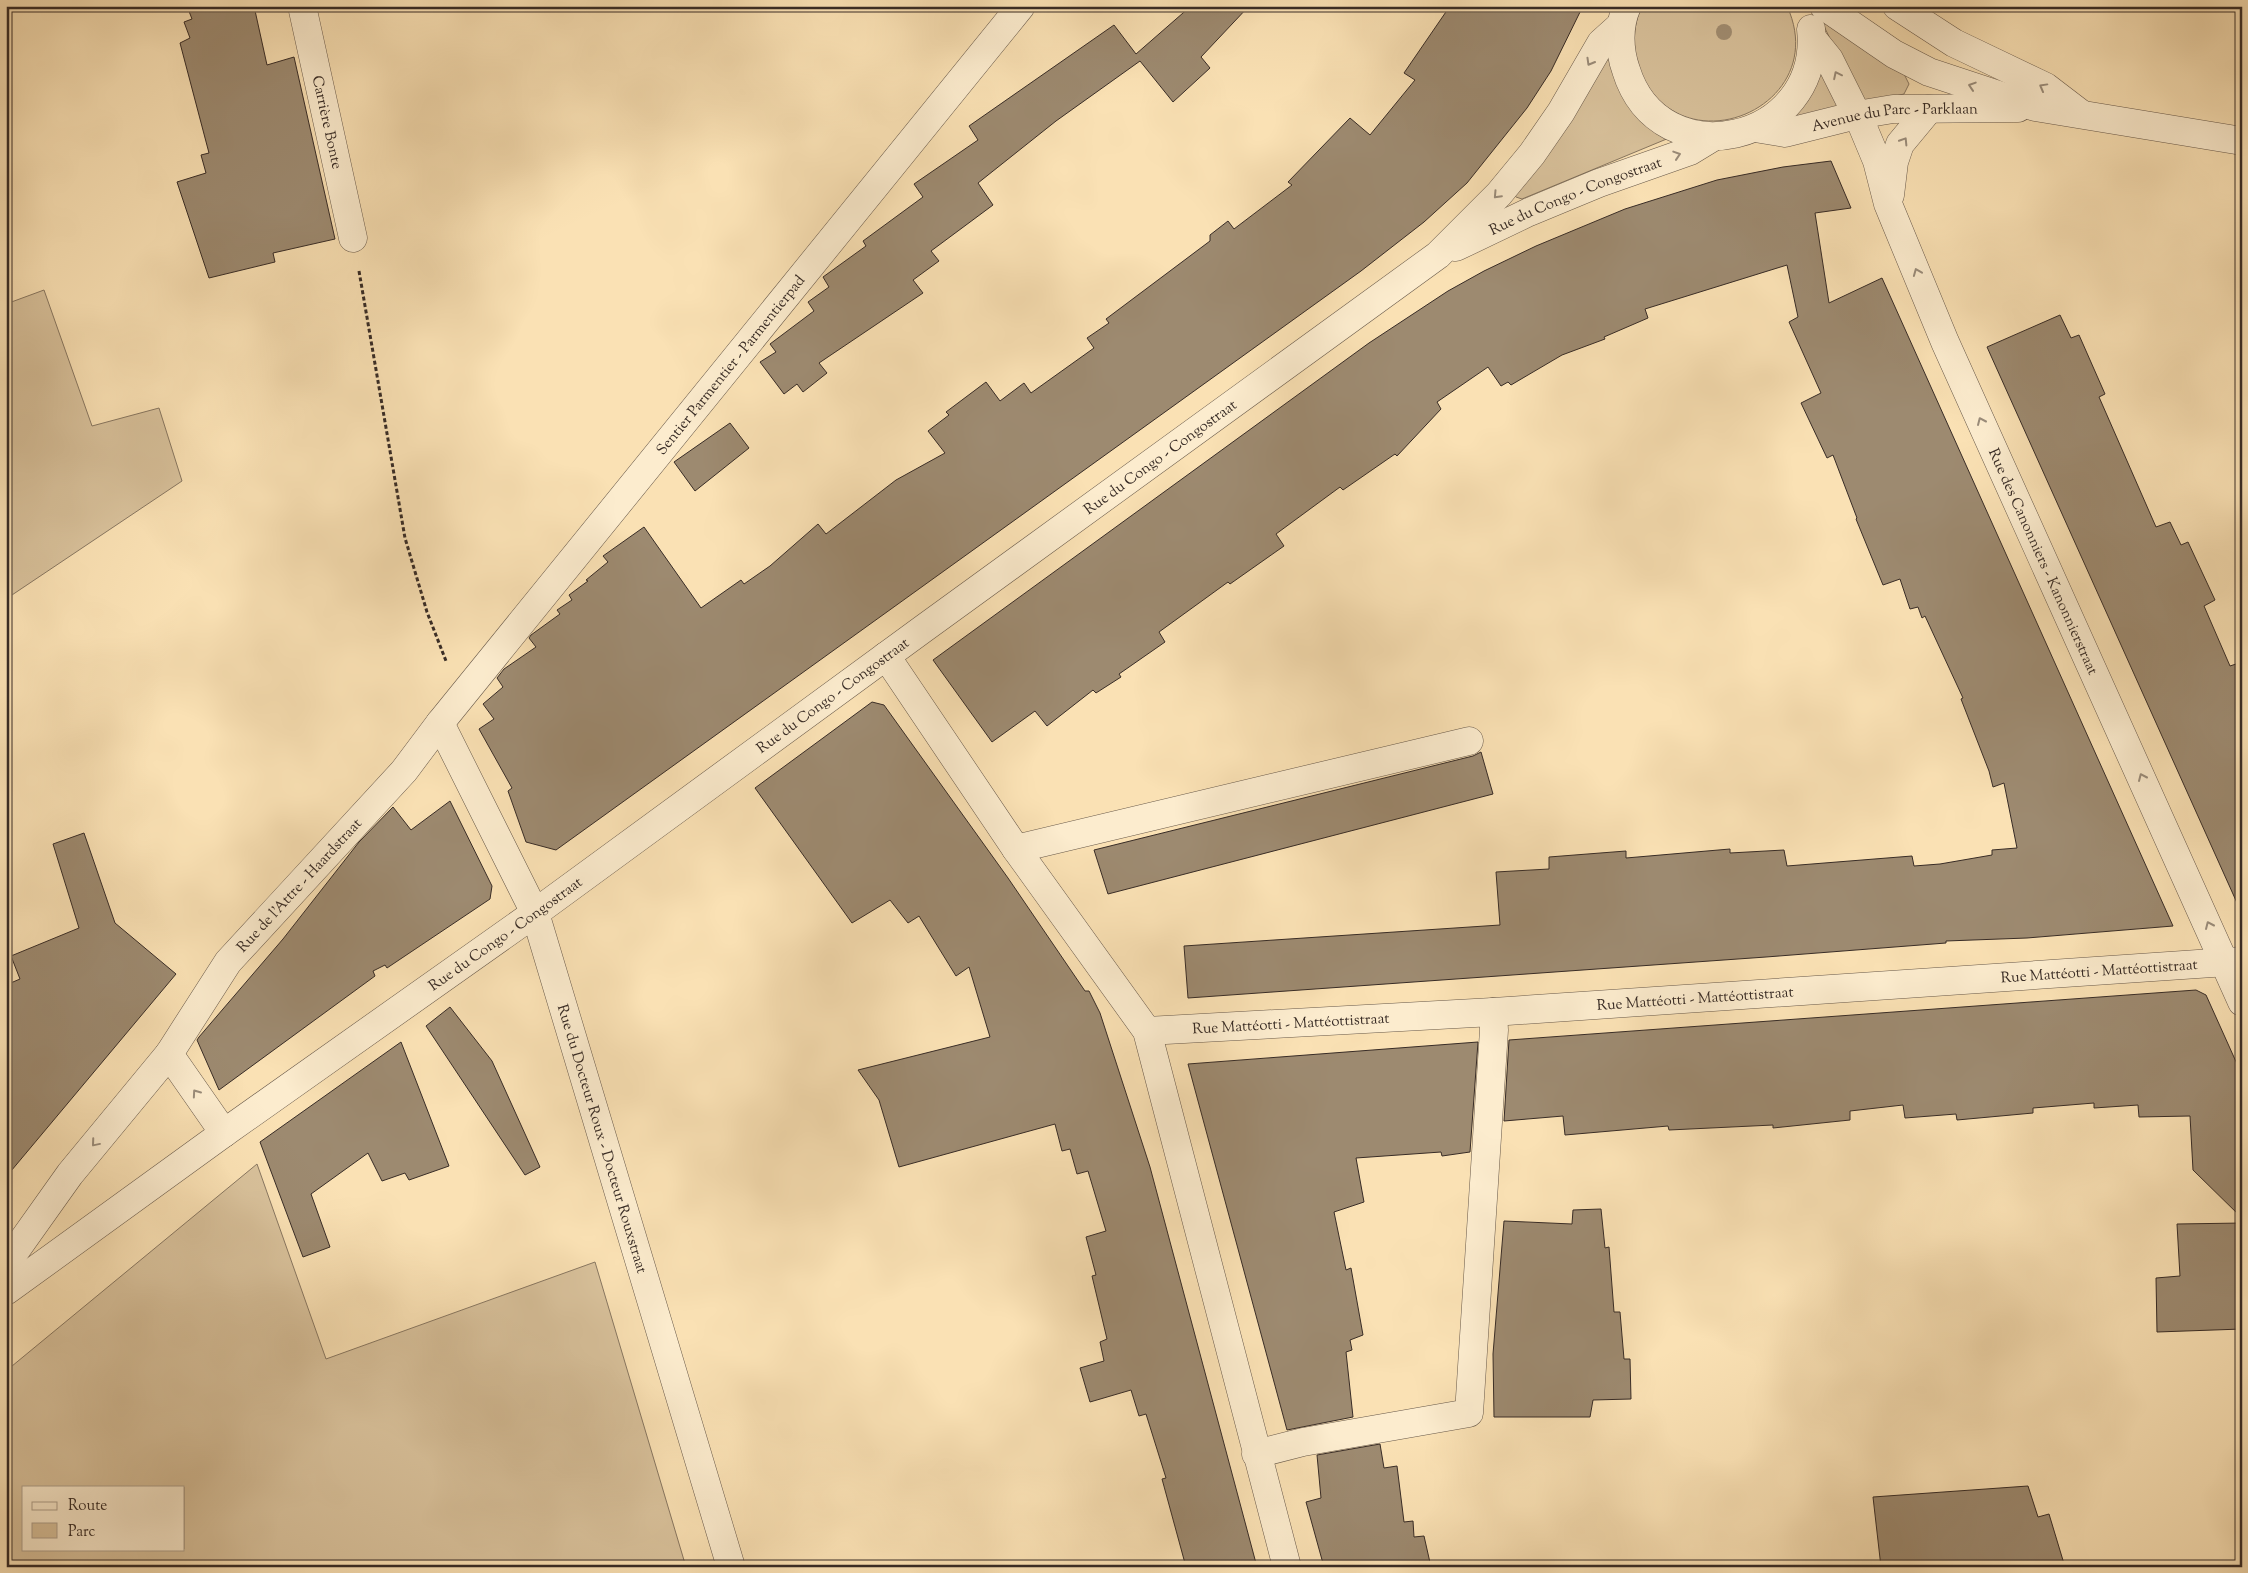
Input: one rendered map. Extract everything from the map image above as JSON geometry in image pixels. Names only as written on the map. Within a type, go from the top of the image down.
[{"type":"street","name":"Carrière Bonte","points":[[302,6],[354,238]]},
{"type":"street","name":"Sentier Parmentier - Parmentierpad","points":[[440,722],[1020,6]]},
{"type":"street","points":[[1624,16],[1622,56],[1629,80],[1641,99],[1652,112],[1669,124],[1682,130],[1713,137],[1738,134],[1755,128],[1775,116],[1792,99],[1803,83],[1809,64],[1812,38],[1806,6]]},
{"type":"street","name":"Avenue du Parc - Parklaan","points":[[1824,6],[1894,54],[1929,72],[2035,107],[2242,141]]},
{"type":"street","name":"Avenue du Parc - Parklaan","points":[[1897,6],[1954,43],[2046,87],[2083,115]]},
{"type":"street","name":"Rue du Congo - Congostraat","points":[[224,1133],[535,913],[1438,255],[1499,194],[1532,154],[1561,112],[1601,43],[1624,16]]},
{"type":"street","name":"Rue des Canonniers - Kanonnierstraat","points":[[1812,38],[1829,59],[1857,115],[1877,161],[1888,204],[1946,342],[2234,962],[2242,1002]]},
{"type":"street","name":"Avenue du Parc - Parklaan","points":[[1755,128],[1785,133],[1857,115],[1893,109],[1985,110],[2035,107]]},
{"type":"street","points":[[1888,204],[1894,162],[1900,144],[1929,109]]},
{"type":"street","name":"Rue du Congo - Congostraat","points":[[1438,255],[1529,212],[1599,183],[1690,151],[1713,137]]},
{"type":"street","points":[[886,656],[1016,849],[1147,1031],[1287,1567]]},
{"type":"street","name":"Rue du Docteur Roux - Docteur Rouxstraat","points":[[440,722],[535,913],[731,1567]]},
{"type":"street","name":"Rue de l'Attre - Haardstraat","points":[[6,1264],[70,1174],[169,1054],[228,962],[404,771],[440,722]]},
{"type":"street","points":[[1016,849],[1468,741]]},
{"type":"street","name":"Rue Mattéotti - Mattéottistraat","points":[[1147,1031],[1492,1012],[2234,962]]},
{"type":"street","points":[[1256,1454],[1303,1442],[1469,1413],[1494,1030],[1492,1012]]},
{"type":"street","points":[[6,1291],[224,1133],[169,1054]]},
{"type":"path","points":[[354,238],[404,538],[427,612],[460,697]]},
{"type":"green space","points":[[1642,6],[1787,6],[1796,42],[1790,72],[1772,97],[1747,113],[1718,121],[1688,118],[1661,102],[1641,73],[1634,39],[1636,22]]},
{"type":"green space","points":[[1819,16],[1904,74],[1909,84],[1904,94],[1862,104]]},
{"type":"green space","points":[[1609,52],[1617,82],[1628,103],[1644,120],[1669,138],[1522,199],[1516,197],[1512,193]]},
{"type":"green space","points":[[1820,63],[1843,108],[1792,118],[1810,92]]},
{"type":"green space","points":[[44,290],[92,426],[159,408],[182,481],[6,599],[6,304]]},
{"type":"green space","points":[[257,1164],[326,1359],[595,1262],[686,1567],[6,1567],[6,1371]]},
{"type":"building","points":[[187,6],[254,6],[267,65],[294,57],[335,239],[273,253],[275,262],[209,278],[177,182],[206,173],[201,155],[209,153],[180,43],[190,38],[184,22],[192,19]]},
{"type":"building","points":[[1191,6],[1249,6],[1201,57],[1210,68],[1173,102],[1140,61],[1056,121],[978,183],[993,205],[931,251],[939,261],[913,280],[923,293],[819,363],[827,373],[803,392],[797,384],[784,394],[760,362],[776,352],[770,344],[814,311],[808,302],[829,287],[823,277],[866,246],[863,241],[923,197],[914,184],[978,140],[969,126],[1114,25],[1136,54]]},
{"type":"building","points":[[1450,6],[1583,6],[1551,71],[1527,108],[1467,183],[1424,222],[1361,271],[556,850],[526,842],[508,791],[512,788],[479,729],[494,719],[483,704],[503,687],[497,678],[504,669],[536,647],[529,638],[531,635],[560,614],[557,610],[572,600],[569,595],[588,581],[586,580],[608,562],[603,556],[644,527],[701,608],[741,580],[744,584],[770,566],[818,524],[826,534],[896,480],[945,453],[928,431],[949,415],[946,412],[986,382],[1000,401],[1024,383],[1031,393],[1094,348],[1087,338],[1109,323],[1106,319],[1210,241],[1210,235],[1228,221],[1234,229],[1292,185],[1288,182],[1350,118],[1370,135],[1415,80],[1404,73]]},
{"type":"building","points":[[1831,161],[1851,208],[1815,213],[1829,303],[1882,278],[2173,926],[2027,938],[1946,941],[1946,943],[1766,957],[1188,998],[1184,946],[1500,925],[1496,872],[1549,869],[1549,857],[1626,851],[1626,858],[1730,849],[1730,853],[1784,850],[1787,866],[1912,856],[1914,866],[1940,864],[1992,855],[1992,850],[2017,848],[2004,783],[1993,787],[1989,771],[1961,699],[1963,698],[1925,616],[1922,618],[1918,607],[1910,609],[1900,579],[1883,585],[1856,519],[1833,455],[1827,458],[1801,403],[1821,393],[1789,322],[1798,317],[1787,265],[1645,309],[1648,318],[1604,337],[1605,339],[1562,355],[1511,385],[1508,382],[1501,386],[1488,367],[1437,402],[1441,409],[1397,456],[1395,454],[1343,490],[1340,487],[1276,534],[1284,546],[1230,584],[1228,582],[1159,632],[1165,642],[1119,674],[1121,677],[1096,693],[1093,690],[1047,726],[1035,711],[992,742],[933,660],[1369,343],[1448,291],[1536,246],[1625,209],[1717,180],[1783,167]]},
{"type":"building","points":[[2060,315],[2071,338],[2079,335],[2105,394],[2099,397],[2156,527],[2170,522],[2181,545],[2188,542],[2215,600],[2204,606],[2230,666],[2242,662],[2242,914],[1987,347]]},
{"type":"building","points":[[730,423],[749,448],[695,491],[674,462]]},
{"type":"building","points":[[872,702],[884,705],[1008,878],[1085,991],[1089,991],[1100,1013],[1150,1167],[1257,1567],[1186,1567],[1162,1479],[1166,1478],[1146,1414],[1139,1416],[1131,1390],[1090,1402],[1080,1368],[1104,1361],[1100,1342],[1107,1339],[1092,1276],[1096,1275],[1086,1237],[1106,1231],[1088,1171],[1077,1174],[1070,1149],[1062,1151],[1055,1124],[899,1167],[879,1100],[858,1070],[990,1037],[969,967],[956,976],[919,916],[908,923],[890,900],[852,923],[755,788]]},
{"type":"building","points":[[1481,752],[1493,794],[1108,894],[1094,850],[1473,756]]},
{"type":"building","points":[[450,801],[492,886],[490,899],[387,968],[385,965],[373,971],[375,976],[219,1090],[197,1040],[199,1037],[283,939],[359,842],[393,807],[411,830]]},
{"type":"building","points":[[84,833],[115,923],[176,974],[6,1177],[6,985],[20,979],[11,956],[79,928],[53,844]]},
{"type":"building","points":[[2196,990],[2206,995],[2242,1075],[2242,1218],[2193,1170],[2190,1116],[2139,1117],[2138,1105],[2094,1108],[2094,1103],[2033,1108],[2033,1113],[1957,1120],[1956,1114],[1905,1118],[1903,1105],[1850,1111],[1850,1120],[1773,1128],[1773,1125],[1669,1130],[1668,1126],[1565,1135],[1563,1116],[1504,1121],[1509,1040]]},
{"type":"building","points":[[450,1007],[492,1061],[540,1167],[525,1175],[426,1026]]},
{"type":"building","points":[[401,1042],[449,1166],[409,1180],[405,1173],[382,1181],[368,1153],[311,1194],[330,1247],[303,1257],[260,1142]]},
{"type":"building","points":[[1478,1042],[1470,1152],[1442,1156],[1441,1152],[1356,1158],[1364,1202],[1334,1212],[1346,1270],[1351,1268],[1363,1335],[1350,1340],[1352,1350],[1346,1352],[1353,1417],[1287,1430],[1188,1064]]},
{"type":"building","points":[[1601,1209],[1605,1248],[1609,1247],[1614,1312],[1620,1312],[1624,1359],[1630,1359],[1631,1399],[1593,1400],[1590,1417],[1494,1417],[1493,1354],[1504,1221],[1572,1224],[1573,1210]]},
{"type":"building","points":[[2242,1223],[2242,1329],[2157,1332],[2156,1278],[2180,1276],[2177,1224]]},
{"type":"building","points":[[1380,1444],[1384,1468],[1397,1466],[1404,1522],[1413,1521],[1414,1537],[1424,1536],[1431,1567],[1324,1567],[1306,1502],[1321,1498],[1317,1455]]},
{"type":"building","points":[[2028,1486],[2038,1517],[2049,1514],[2065,1567],[1881,1567],[1873,1497]]}]
